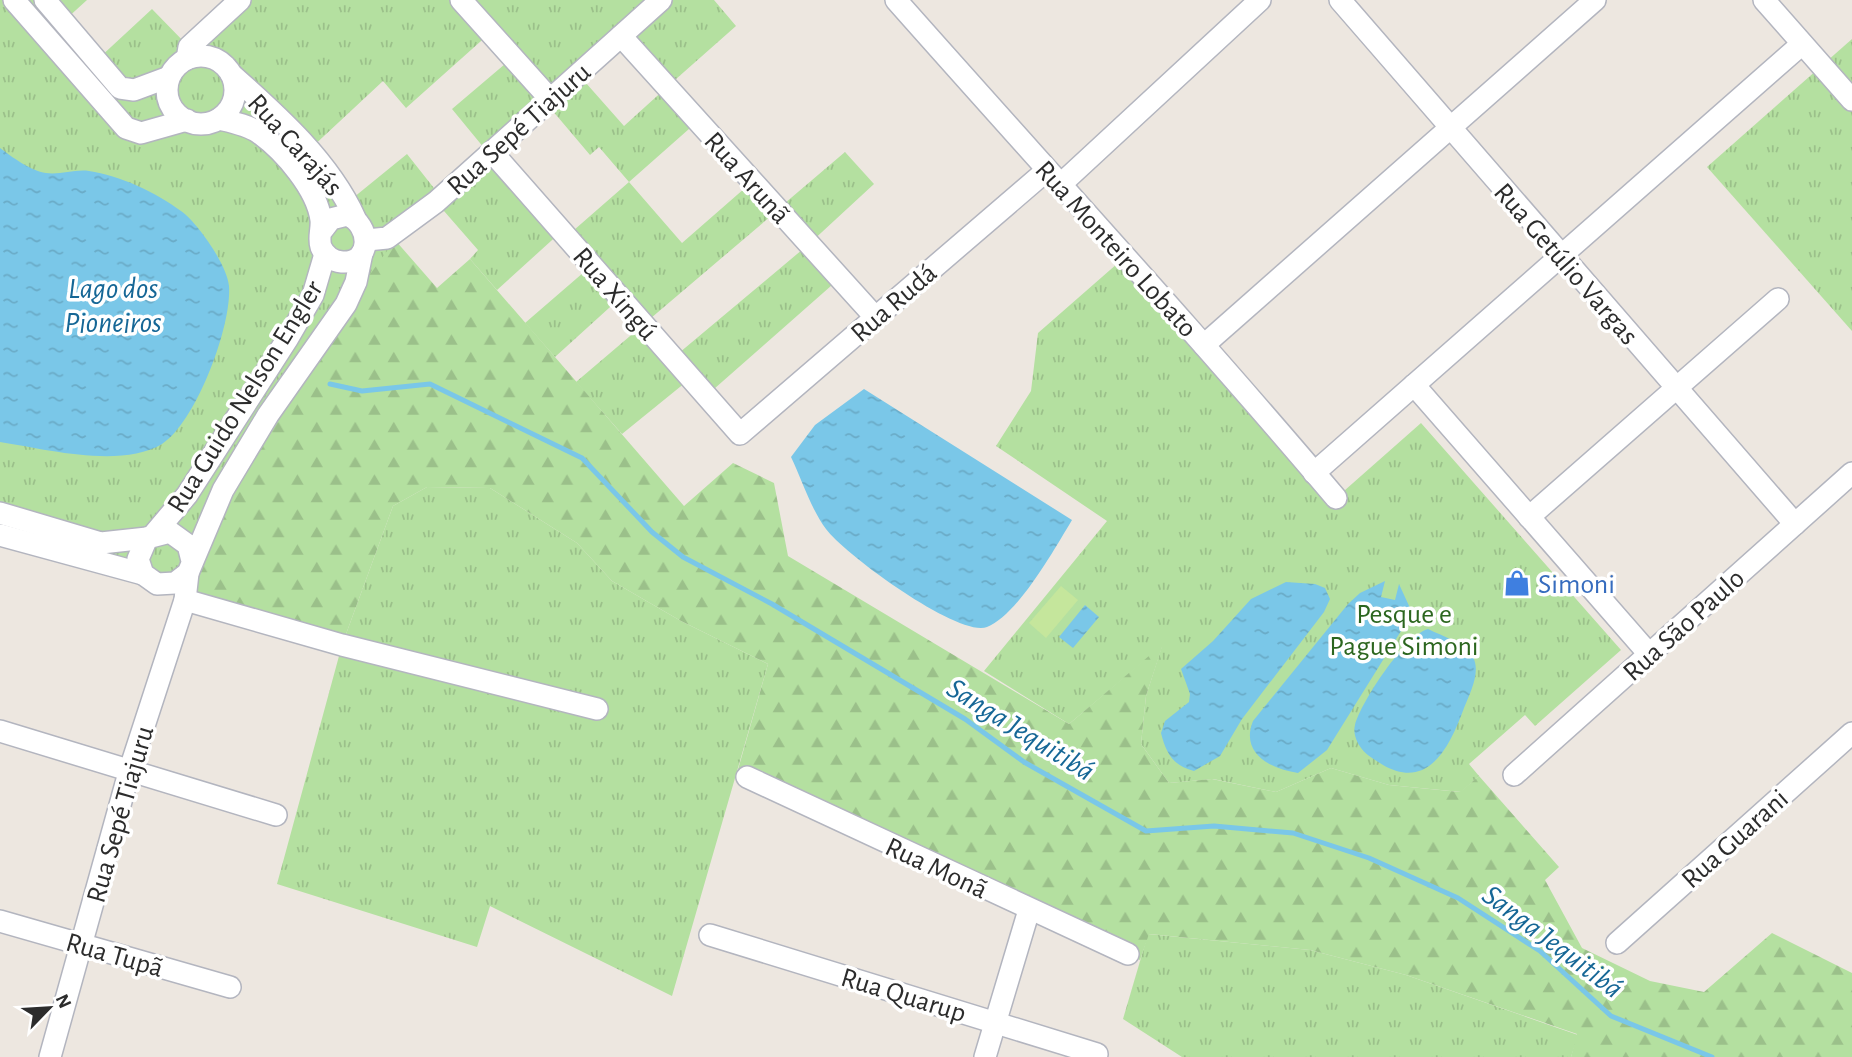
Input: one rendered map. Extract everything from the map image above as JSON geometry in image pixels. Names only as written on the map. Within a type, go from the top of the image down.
[{"type":"street","points":[[14,0],[126,128],[141,133],[187,120]]},
{"type":"street","points":[[45,0],[127,91],[170,77],[187,59],[199,56],[224,67]]},
{"type":"street","points":[[187,59],[189,47],[240,0]]},
{"type":"street","points":[[461,0],[550,99]]},
{"type":"street","name":"Rua Monteiro Lobato","points":[[896,0],[1204,345],[1336,498]]},
{"type":"street","name":"Rua Rudá","points":[[740,435],[876,317],[1053,178],[1260,0]]},
{"type":"street","name":"Rua Getúlio Vargas","points":[[1340,0],[1795,524]]},
{"type":"street","points":[[1204,345],[1595,0]]},
{"type":"street","points":[[1764,0],[1852,100]]},
{"type":"street","name":"Rua Sepé Tiajuru","points":[[50,1057],[185,579],[223,490],[268,415],[346,304],[356,282],[364,246],[387,238],[436,202],[659,1]]},
{"type":"street","points":[[170,77],[170,102],[179,116],[208,123],[219,119],[226,112],[234,94],[224,67],[207,43],[209,27]]},
{"type":"street","name":"Rua Arunã","points":[[621,36],[876,317]]},
{"type":"street","points":[[1314,473],[1802,44]]},
{"type":"street","name":"Rua Carajás","points":[[224,67],[309,150],[348,202],[355,218]]},
{"type":"street","points":[[219,119],[258,132],[288,162],[311,193],[321,220],[321,232],[325,254],[331,259],[347,262],[364,246],[355,218],[339,215],[324,224],[321,232]]},
{"type":"street","name":"Rua Xingú","points":[[492,152],[740,435]]},
{"type":"street","name":"Rua Guido Nelson Engler","points":[[0,513],[101,543],[151,536],[187,495],[288,338],[313,295],[325,254]]},
{"type":"street","points":[[1529,517],[1778,299]]},
{"type":"street","points":[[1414,385],[1649,654]]},
{"type":"street","name":"Rua São Paulo","points":[[1514,775],[1852,473]]},
{"type":"street","points":[[143,574],[139,552],[151,536],[170,532],[184,539],[185,579]]},
{"type":"street","points":[[0,534],[143,574],[157,584],[185,579],[355,648],[597,709]]},
{"type":"street","points":[[0,731],[276,815]]},
{"type":"street","name":"Rua Guarani","points":[[1617,943],[1852,733]]},
{"type":"street","name":"Rua Monã","points":[[747,777],[1128,954]]},
{"type":"street","points":[[985,1057],[1029,910]]},
{"type":"street","name":"Rua Tupã","points":[[0,921],[230,987]]},
{"type":"street","name":"Rua Quarup","points":[[710,935],[1097,1054]]},
{"type":"green space","points":[[0,0],[87,0],[65,20],[98,59],[152,9],[189,47],[187,59],[199,56],[216,60],[207,43],[240,0],[714,0],[736,26],[667,87],[698,121],[629,182],[599,147],[590,155],[546,103],[492,152],[562,231],[497,290],[470,259],[478,250],[437,203],[395,240],[182,579],[0,535]],"holes":[[[490,33],[512,58],[452,109],[489,154],[441,197],[407,154],[348,202],[309,150],[383,81],[406,108]],[[621,36],[667,87],[624,126],[578,74]]]},
{"type":"green space","points":[[1852,39],[1852,331],[1707,167]]},
{"type":"green space","points":[[845,152],[874,184],[809,244],[840,278],[706,396],[691,378],[622,434],[576,382],[643,325],[620,298],[555,357],[525,323],[591,266],[566,237],[629,182],[682,243],[753,181],[778,209]],"holes":[[[778,210],[809,244],[673,358],[644,324]]]},
{"type":"green space","points":[[395,240],[437,288],[470,259],[684,506],[733,463],[774,483],[788,556],[1069,724],[1163,644],[1146,696],[1141,744],[1169,783],[1212,779],[1276,792],[1331,768],[1389,785],[1460,792],[1479,776],[1559,867],[1545,880],[1582,948],[1650,981],[1704,992],[1772,933],[1852,973],[1852,1057],[1571,1057],[1577,1034],[1406,975],[1310,950],[1149,934],[1140,960],[737,773],[768,664],[681,621],[612,581],[577,543],[490,488],[427,487],[393,506],[342,645],[185,600],[268,415]]},
{"type":"green space","name":"Pesque e Pague Simoni","points":[[1126,256],[1336,498],[1421,423],[1621,650],[1535,726],[1525,715],[1469,764],[1479,776],[1461,792],[1389,785],[1331,768],[1276,792],[1213,779],[1169,783],[1141,744],[1146,696],[1162,646],[1069,724],[984,671],[1107,521],[996,446],[1031,391],[1038,333]]},
{"type":"green space","points":[[427,487],[490,488],[577,543],[612,581],[681,621],[768,664],[672,996],[490,906],[477,947],[277,884],[342,645],[393,506]]},
{"type":"green space","points":[[1061,586],[1078,600],[1046,638],[1029,623]]},
{"type":"green space","points":[[1148,934],[1310,950],[1406,975],[1578,1035],[1571,1057],[1182,1057],[1123,1019]]},
{"type":"water","name":"Lago dos Pioneiros","points":[[0,148],[40,172],[89,171],[113,176],[149,191],[188,217],[217,256],[229,286],[225,324],[218,348],[199,395],[187,416],[175,433],[162,444],[145,451],[104,456],[0,442]]},
{"type":"water","points":[[864,389],[1072,520],[1023,595],[999,620],[987,627],[973,627],[953,620],[903,592],[837,541],[816,513],[791,457],[815,425]]},
{"type":"water","points":[[1385,581],[1381,597],[1395,600],[1399,584],[1410,608],[1406,623],[1327,750],[1298,773],[1277,768],[1260,758],[1251,742],[1253,721],[1348,604],[1360,593]]},
{"type":"water","points":[[1286,582],[1315,584],[1325,588],[1330,599],[1324,612],[1242,719],[1220,756],[1194,771],[1181,766],[1168,752],[1161,733],[1165,721],[1189,702],[1190,694],[1181,669],[1213,641],[1251,599]]},
{"type":"water","points":[[1085,605],[1099,617],[1073,648],[1059,637]]},
{"type":"water","points":[[1428,629],[1453,640],[1469,652],[1475,663],[1475,676],[1472,689],[1445,749],[1426,768],[1414,772],[1399,772],[1364,752],[1356,738],[1355,725],[1366,701],[1396,656],[1408,643]]},
{"type":"waterway","name":"Sanga Jequitibá","points":[[330,384],[362,391],[430,384],[582,458],[652,532],[683,557],[772,604],[965,719],[1024,762],[1146,831],[1214,826],[1293,833],[1369,858],[1458,898],[1540,951],[1611,1016],[1712,1057]]},
{"type":"place","name":"Simoni","points":[[1517,583]]}]
